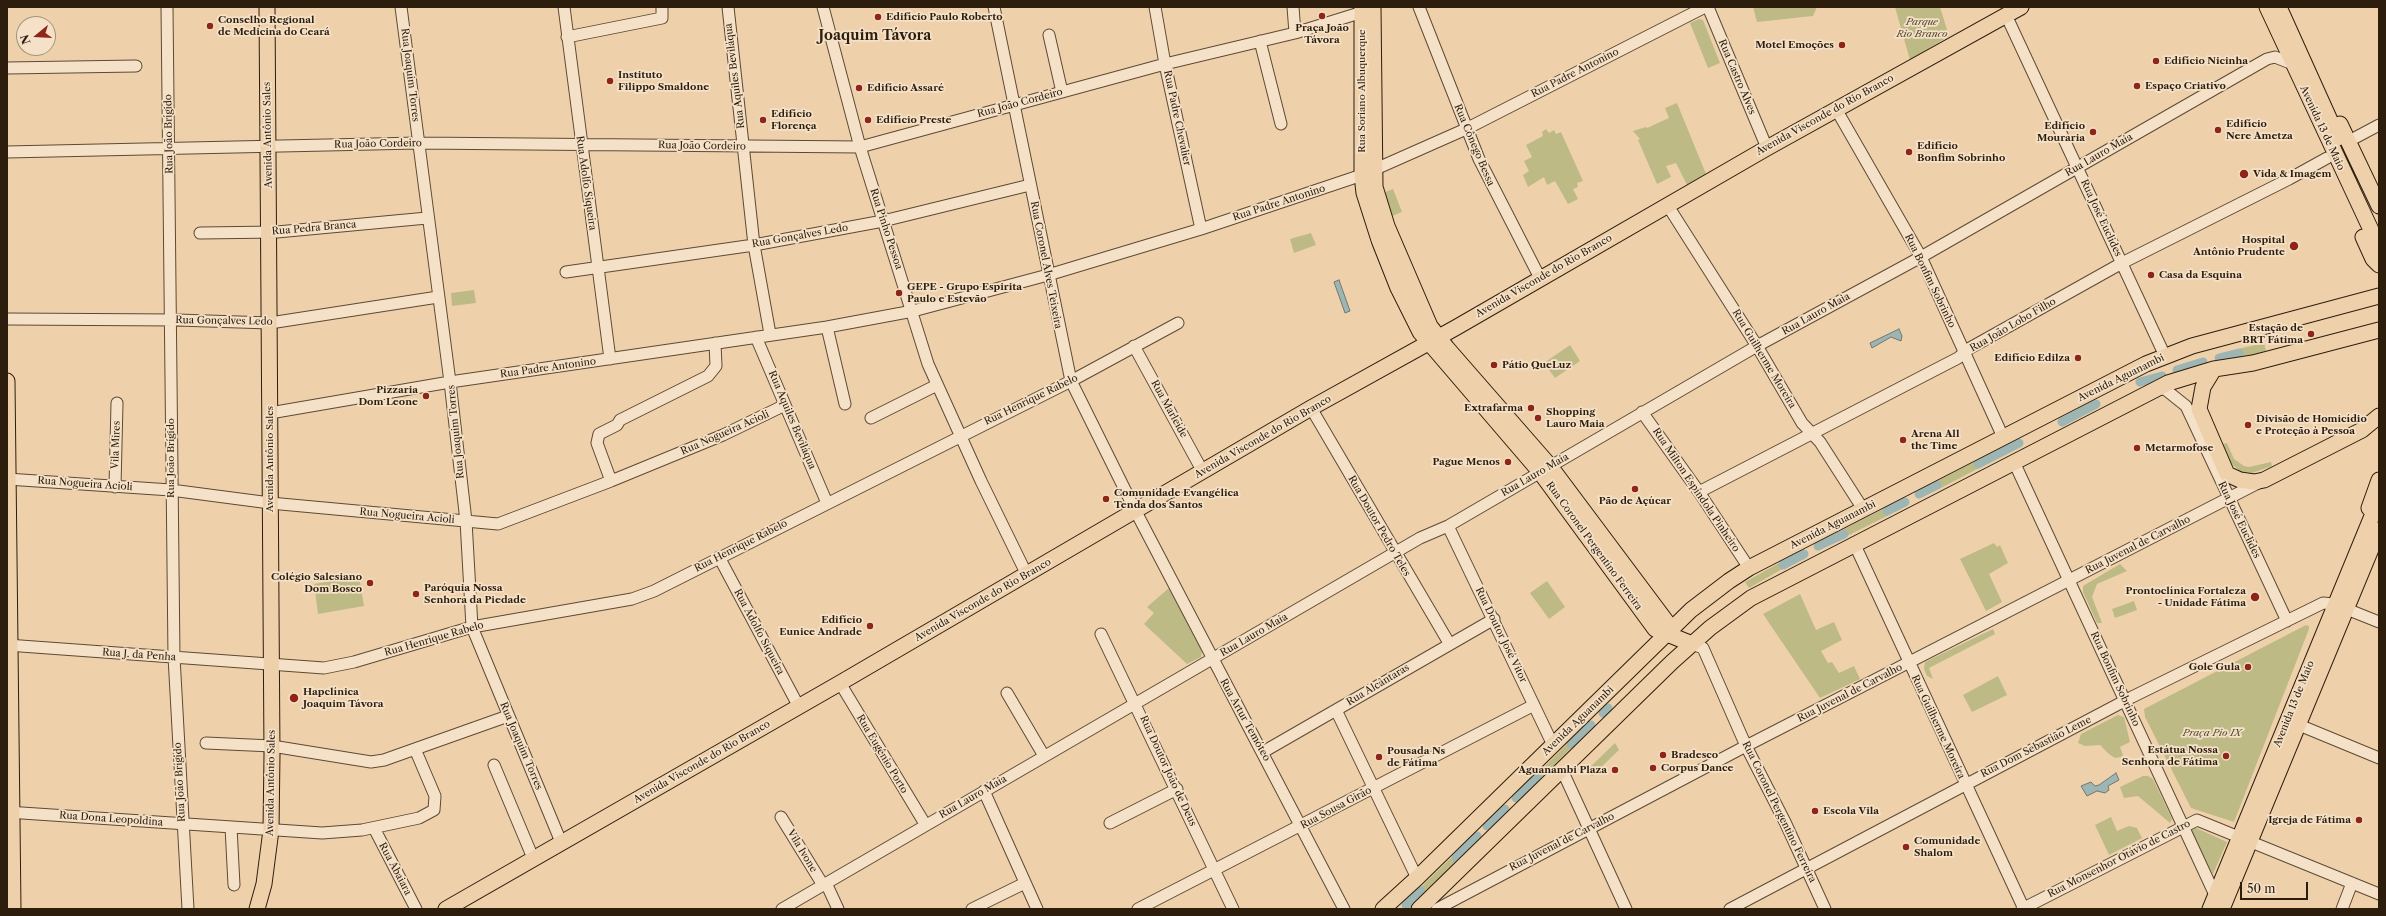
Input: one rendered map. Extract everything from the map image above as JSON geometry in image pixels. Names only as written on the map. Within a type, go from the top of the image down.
[{"type":"main road","name":"Avenida Antônio Sales","points":[[257,909],[264,884],[271,830],[272,746],[267,7]]},
{"type":"main road","name":"Avenida Visconde do Rio Branco","points":[[446,909],[799,707],[1135,510],[1204,472],[1310,408],[1434,340],[1836,109],[2021,7]]},
{"type":"main road","name":"Avenida 13 de Maio","points":[[2267,7],[2310,103],[2379,224]]},
{"type":"main road","name":"Avenida 13 de Maio","points":[[2279,7],[2315,87],[2378,261]]},
{"type":"main road","name":"Rua Soriano Albuquerque","points":[[1368,173],[1370,8]]},
{"type":"main road","points":[[2337,148],[2379,206]]},
{"type":"main road","name":"Rua Coronel Pergentino Ferreira","points":[[1368,173],[1382,213],[1430,326],[1434,340],[1545,469],[1669,631],[1692,644]]},
{"type":"main road","name":"Avenida Aguanambi","points":[[1383,909],[1417,878],[1669,631],[1706,597],[1749,568],[2003,437],[2165,356],[2249,330],[2379,296]]},
{"type":"main road","points":[[1428,907],[1562,770],[1692,644],[1715,624],[1751,598],[1854,543],[2158,388],[2214,369],[2253,363],[2379,330]]},
{"type":"main road","points":[[2214,369],[2200,396],[2198,409],[2203,423],[2228,474],[2245,481],[2264,480],[2324,448],[2362,430],[2379,416]]},
{"type":"main road","points":[[7,381],[9,812],[12,909]]},
{"type":"main road","points":[[2374,526],[2369,508],[2379,480]]},
{"type":"main road","name":"Avenida 13 de Maio","points":[[2222,909],[2244,839],[2374,526],[2379,500]]},
{"type":"main road","name":"Avenida 13 de Maio","points":[[2212,902],[2299,725],[2340,607]]},
{"type":"street","name":"Rua João Brígido","points":[[167,7],[174,657],[182,825],[188,909]]},
{"type":"street","name":"Rua Joaquim Torres","points":[[401,7],[427,218],[450,382],[466,521],[472,627],[561,842]]},
{"type":"street","name":"Rua Adolfo Siqueira","points":[[564,7],[580,143],[610,359]]},
{"type":"street","points":[[567,37],[662,18],[662,7]]},
{"type":"street","name":"Rua Aquiles Beviláqua","points":[[728,7],[754,245],[770,334]]},
{"type":"street","name":"Rua Pinho Pessoa","points":[[823,7],[860,147],[913,311],[928,364],[960,436],[1027,574]]},
{"type":"street","name":"Rua Coronel Alves Teixeira","points":[[994,7],[1071,381],[1135,510]]},
{"type":"street","name":"Rua Padre Chevalier","points":[[1155,7],[1165,64],[1201,229]]},
{"type":"street","points":[[1293,7],[1295,33]]},
{"type":"street","name":"Rua Cônego Bessa","points":[[1419,7],[1466,129],[1497,196],[1540,278]]},
{"type":"street","name":"Rua Padre Antonino","points":[[270,413],[450,382],[756,336],[827,327],[913,311],[1048,275],[1201,229],[1368,173],[1466,129],[1705,7]]},
{"type":"street","name":"Rua Castro Alves","points":[[1708,7],[1767,148]]},
{"type":"street","name":"Rua João Cordeiro","points":[[7,152],[418,143],[580,143],[860,147],[1165,64],[1295,33],[1370,8]]},
{"type":"street","name":"Rua José Euclides","points":[[2006,15],[2165,356]]},
{"type":"street","points":[[1049,35],[1062,92]]},
{"type":"street","points":[[1260,41],[1280,124]]},
{"type":"street","name":"Rua Lauro Maia","points":[[782,909],[925,824],[1136,704],[1420,538],[1448,526],[1642,412],[1758,346],[1921,257],[2267,59],[2275,57],[2293,64]]},
{"type":"street","points":[[7,68],[136,66]]},
{"type":"street","name":"Rua Bonfim Sobrinho","points":[[1836,109],[1921,257],[2003,437]]},
{"type":"street","name":"Rua João Lobo Filho","points":[[1700,492],[1958,358],[2122,264],[2289,179],[2337,148],[2379,125]]},
{"type":"street","name":"Rua Gonçalves Ledo","points":[[566,272],[754,245],[883,221],[1030,185]]},
{"type":"street","name":"Rua Guilherme Moreira","points":[[1668,206],[1758,346],[1802,422],[1820,442],[1863,509]]},
{"type":"street","name":"Rua Pedra Branca","points":[[200,233],[269,232],[427,218]]},
{"type":"street","name":"Rua Gonçalves Ledo","points":[[7,319],[170,320],[270,323],[438,297]]},
{"type":"street","name":"Rua Henrique Rabelo","points":[[272,665],[312,668],[336,666],[472,627],[632,599],[654,591],[1071,381],[1178,323]]},
{"type":"street","points":[[827,327],[845,404]]},
{"type":"street","name":"Rua Aquiles Beviláqua","points":[[756,336],[827,503]]},
{"type":"street","points":[[611,482],[597,443],[599,434],[617,425],[620,420],[708,376],[716,366],[715,343]]},
{"type":"street","name":"Rua Marleide","points":[[1134,346],[1204,472]]},
{"type":"street","points":[[872,418],[937,385]]},
{"type":"street","name":"Rua José Euclides","points":[[2158,388],[2166,390],[2186,406],[2287,621]]},
{"type":"street","name":"Vila Mires","points":[[115,487],[117,403]]},
{"type":"street","name":"Rua Nogueira Acioli","points":[[7,479],[172,490],[270,503],[498,524],[611,482],[723,435],[785,405]]},
{"type":"street","name":"Rua Doutor Pedro Teles","points":[[1310,408],[1449,643]]},
{"type":"street","name":"Rua Milton Espíndola Pinheiro","points":[[1642,412],[1700,492],[1749,568]]},
{"type":"street","name":"Rua Bonfim Sobrinho","points":[[2014,462],[2183,827],[2212,902]]},
{"type":"street","name":"Rua Juvenal de Carvalho","points":[[1428,907],[1590,829],[1746,746],[2264,480]]},
{"type":"street","name":"Rua Artur Temóteo","points":[[1135,510],[1212,660],[1263,752],[1344,909]]},
{"type":"street","name":"Rua Doutor José Vitor","points":[[1448,526],[1553,745]]},
{"type":"street","name":"Rua Guilherme Moreira","points":[[1854,543],[1908,663],[2023,909]]},
{"type":"street","name":"Rua Adolfo Siqueira","points":[[719,557],[799,707]]},
{"type":"street","name":"Rua Dom Sebastião Leme","points":[[1730,909],[2125,701],[2323,603],[2340,607]]},
{"type":"street","points":[[2340,607],[2379,622]]},
{"type":"street","name":"Rua Alcântaras","points":[[1263,752],[1449,643],[1494,620]]},
{"type":"street","name":"Rua Doutor João de Deus","points":[[1101,634],[1177,789],[1233,909]]},
{"type":"street","name":"Rua Coronel Pergentino Ferreira","points":[[1692,644],[1703,648],[1746,746],[1826,909]]},
{"type":"street","name":"Rua J. da Penha","points":[[9,646],[272,665]]},
{"type":"street","name":"Rua Eugênio Porto","points":[[840,683],[925,824]]},
{"type":"street","points":[[1007,693],[1044,756]]},
{"type":"street","name":"Rua Sousa Girão","points":[[1138,909],[1214,869],[1302,826],[1534,705]]},
{"type":"street","points":[[1336,710],[1417,878]]},
{"type":"street","points":[[206,743],[272,746],[371,762],[384,760],[508,716]]},
{"type":"street","points":[[2299,725],[2379,758]]},
{"type":"street","name":"Rua Dona Leopoldina","points":[[9,812],[182,825],[336,833],[374,828],[418,818],[434,810],[434,796],[415,749]]},
{"type":"street","points":[[494,765],[533,858]]},
{"type":"street","points":[[1562,770],[1626,909]]},
{"type":"street","points":[[1110,823],[1177,789]]},
{"type":"street","points":[[984,791],[1037,909]]},
{"type":"street","name":"Vila Ivone","points":[[781,817],[825,884],[838,909]]},
{"type":"street","name":"Rua Monsenhor Otávio de Castro","points":[[2023,909],[2193,821],[2200,820],[2379,894]]},
{"type":"street","points":[[232,827],[234,884]]},
{"type":"street","name":"Rua Abaiara","points":[[374,828],[416,909]]},
{"type":"street","points":[[972,909],[1025,883]]},
{"type":"street","points":[[2342,909],[2352,883]]},
{"type":"green space","points":[[1753,7],[1817,7],[1813,16],[1757,22]]},
{"type":"green space","name":"Parque Rio Branco","points":[[1895,7],[1940,7],[1949,36],[1910,60]]},
{"type":"green space","points":[[1699,19],[1703,20],[1720,63],[1708,68],[1690,23]]},
{"type":"green space","points":[[1677,103],[1706,174],[1687,185],[1676,163],[1666,166],[1671,177],[1657,184],[1638,140],[1640,139],[1633,131],[1647,128],[1669,118],[1665,108]]},
{"type":"green space","points":[[1546,129],[1549,133],[1554,130],[1556,134],[1561,132],[1583,181],[1577,183],[1578,187],[1573,189],[1578,199],[1568,204],[1555,181],[1547,185],[1544,177],[1528,187],[1523,175],[1529,171],[1524,161],[1532,157],[1526,145],[1543,136],[1542,132]]},
{"type":"green space","points":[[1393,189],[1402,212],[1392,216],[1383,193]]},
{"type":"green space","points":[[1311,233],[1316,245],[1294,253],[1290,239]]},
{"type":"green space","points":[[474,290],[476,303],[452,306],[451,293]]},
{"type":"green space","points":[[2264,343],[2266,351],[2240,358],[2238,349]]},
{"type":"green space","points":[[1570,345],[1580,361],[1555,378],[1544,363]]},
{"type":"green space","points":[[2227,443],[2234,459],[2244,466],[2249,467],[2271,462],[2272,466],[2252,473],[2241,472],[2227,460],[2220,445]]},
{"type":"green space","points":[[1976,461],[1979,468],[1939,489],[1935,482]]},
{"type":"green space","points":[[1885,508],[1889,515],[1845,537],[1842,530]]},
{"type":"green space","points":[[1994,543],[1997,547],[2000,545],[2008,563],[1989,574],[2002,602],[1986,611],[1960,559]]},
{"type":"green space","points":[[1781,562],[1784,568],[1749,588],[1745,582]]},
{"type":"green space","points":[[2120,564],[2127,571],[2097,584],[2092,597],[2102,623],[2097,623],[2083,592],[2083,586]]},
{"type":"green space","points":[[359,576],[364,606],[318,614],[314,584]]},
{"type":"green space","points":[[1547,581],[1565,607],[1549,619],[1530,593]]},
{"type":"green space","points":[[1169,588],[1202,651],[1201,657],[1187,664],[1144,624],[1154,613],[1147,607]]},
{"type":"green space","points":[[1800,594],[1816,630],[1834,622],[1842,640],[1821,651],[1828,663],[1832,662],[1839,673],[1854,666],[1860,679],[1820,698],[1763,614]]},
{"type":"green space","points":[[2134,601],[2137,610],[2115,618],[2112,609]]},
{"type":"green space","name":"Praça Pio IX","points":[[2306,625],[2309,626],[2309,629],[2234,822],[2191,808],[2145,717],[2144,709]]},
{"type":"green space","points":[[1993,629],[1995,634],[1929,668],[1933,679],[1927,676],[1924,669],[1925,662]]},
{"type":"green space","points":[[1998,676],[2007,695],[1972,712],[1963,695]]},
{"type":"green space","points":[[2118,715],[2124,717],[2130,742],[2120,747],[2123,755],[2121,757],[2115,758],[2100,745],[2085,746],[2078,743],[2081,734]]},
{"type":"green space","points":[[1569,742],[1573,746],[1539,780],[1535,776]]},
{"type":"green space","points":[[1615,743],[1619,750],[1592,776],[1587,770]]},
{"type":"green space","points":[[2143,776],[2148,776],[2153,779],[2172,819],[2170,823],[2138,796],[2124,798],[2120,787]]},
{"type":"green space","points":[[2111,817],[2117,831],[2129,826],[2137,828],[2142,838],[2109,855],[2095,825]]},
{"type":"green space","points":[[2194,827],[2227,842],[2213,874],[2191,833],[2191,829]]},
{"type":"green space","points":[[1454,855],[1458,860],[1423,894],[1419,889]]},
{"type":"water","points":[[1339,280],[1350,311],[1345,313],[1334,282]]},
{"type":"water","points":[[1899,329],[1902,336],[1901,341],[1891,337],[1872,348],[1870,343]]},
{"type":"water","points":[[2116,773],[2119,780],[2108,786],[2109,790],[2105,793],[2097,791],[2087,796],[2081,786],[2091,782],[2095,786],[2099,785]]},
{"type":"waterway","points":[[2219,358],[2239,353]]},
{"type":"waterway","points":[[2177,370],[2203,362]]},
{"type":"waterway","points":[[2140,382],[2162,376]]},
{"type":"waterway","points":[[2062,422],[2096,404]]},
{"type":"waterway","points":[[1978,464],[2019,443]]},
{"type":"waterway","points":[[1919,494],[1937,485]]},
{"type":"waterway","points":[[1887,511],[1905,502]]},
{"type":"waterway","points":[[1818,546],[1844,534]]},
{"type":"waterway","points":[[1783,565],[1804,554]]},
{"type":"waterway","points":[[1603,713],[1608,708]]},
{"type":"waterway","points":[[1571,744],[1591,725]]},
{"type":"waterway","points":[[1516,798],[1537,778]]},
{"type":"waterway","points":[[1487,826],[1505,809]]},
{"type":"waterway","points":[[1456,858],[1477,836]]},
{"type":"waterway","points":[[1406,905],[1421,891]]},
{"type":"place","name":"Praça João Távora","points":[[1322,16]]},
{"type":"place","name":"Edifício Paulo Roberto","points":[[878,17]]},
{"type":"place","name":"Conselho Regional de Medicina do Ceará","points":[[210,26]]},
{"type":"place","name":"Motel Emoções","points":[[1842,45]]},
{"type":"place","name":"Edifício Nicinha","points":[[2156,61]]},
{"type":"place","name":"Instituto Filippo Smaldone","points":[[610,81]]},
{"type":"place","name":"Espaço Criativo","points":[[2137,86]]},
{"type":"place","name":"Edifício Assaré","points":[[859,88]]},
{"type":"place","name":"Edifício Florença","points":[[763,120]]},
{"type":"place","name":"Edifício Preste","points":[[868,120]]},
{"type":"place","name":"Edifício Nere Ametza","points":[[2218,130]]},
{"type":"place","name":"Edifício Mouraria","points":[[2093,132]]},
{"type":"place","name":"Edifício Bonfim Sobrinho","points":[[1909,152]]},
{"type":"place","name":"Vida & Imagem","points":[[2244,174]]},
{"type":"place","name":"Hospital Antônio Prudente","points":[[2294,246]]},
{"type":"place","name":"Casa da Esquina","points":[[2151,275]]},
{"type":"place","name":"GEPE - Grupo Espirita Paulo e Estevão","points":[[899,293]]},
{"type":"place","name":"Estação de BRT Fátima","points":[[2311,334]]},
{"type":"place","name":"Edifício Edilza","points":[[2078,358]]},
{"type":"place","name":"Pátio QueLuz","points":[[1494,365]]},
{"type":"place","name":"Pizzaria Dom Leone","points":[[426,396]]},
{"type":"place","name":"Extrafarma","points":[[1531,408]]},
{"type":"place","name":"Shopping Lauro Maia","points":[[1538,418]]},
{"type":"place","name":"Divisão de Homicídio e Proteção à Pessoa","points":[[2248,425]]},
{"type":"place","name":"Arena All the Time","points":[[1903,440]]},
{"type":"place","name":"Metarmofose","points":[[2137,448]]},
{"type":"place","name":"Pague Menos","points":[[1508,462]]},
{"type":"place","name":"Pão de Açúcar","points":[[1635,489]]},
{"type":"place","name":"Comunidade Evangélica Tenda dos Santos","points":[[1106,499]]},
{"type":"place","name":"Colégio Salesiano Dom Bosco","points":[[370,583]]},
{"type":"place","name":"Paróquia Nossa Senhora da Piedade","points":[[416,594]]},
{"type":"place","name":"Prontoclínica Fortaleza - Unidade Fátima","points":[[2255,597]]},
{"type":"place","name":"Edifício Eunice Andrade","points":[[870,626]]},
{"type":"place","name":"Gole Gula","points":[[2248,667]]},
{"type":"place","name":"Hapclínica Joaquim Távora","points":[[294,698]]},
{"type":"place","name":"Bradesco","points":[[1663,755]]},
{"type":"place","name":"Estátua Nossa Senhora de Fátima","points":[[2226,756]]},
{"type":"place","name":"Pousada Ns de Fátima","points":[[1379,757]]},
{"type":"place","name":"Corpus Dance","points":[[1653,768]]},
{"type":"place","name":"Aguanambi Plaza","points":[[1615,770]]},
{"type":"place","name":"Escola Vila","points":[[1815,811]]},
{"type":"place","name":"Igreja de Fátima","points":[[2359,820]]},
{"type":"place","name":"Comunidade Shalom","points":[[1906,847]]},
{"type":"district","name":"Joaquim Távora","points":[[875,36]]}]
